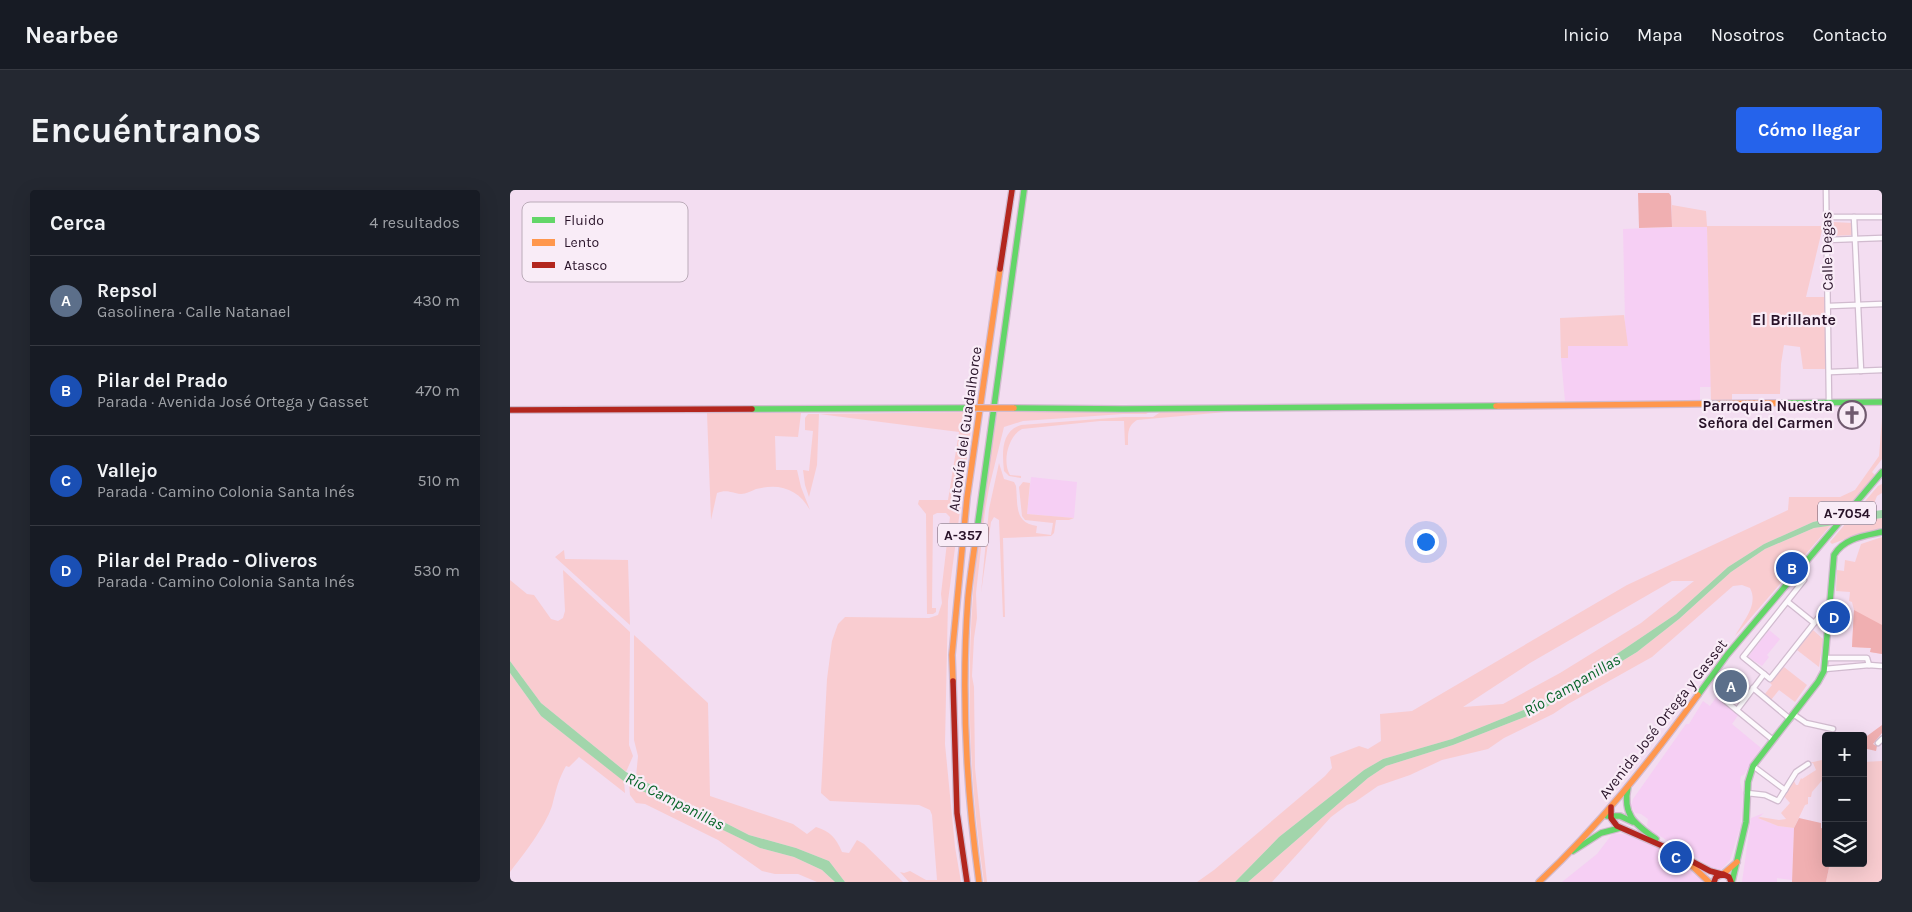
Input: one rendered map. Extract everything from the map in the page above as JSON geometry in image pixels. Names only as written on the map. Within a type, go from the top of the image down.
[{"type":"main road","name":"Autovía del Guadalhorce","points":[[968,882],[957,814],[952,655],[967,498],[1012,190]]},
{"type":"main road","name":"Autovía del Guadalhorce","points":[[979,882],[970,815],[964,713],[968,597],[1024,190]]},
{"type":"main road","points":[[510,410],[1132,409],[1882,402]]},
{"type":"main road","name":"A-7054","points":[[1873,483],[1882,472]]},
{"type":"main road","name":"Avenida José Ortega y Gasset","points":[[1539,882],[1569,854],[1601,819],[1696,698],[1727,655],[1873,483]]},
{"type":"main road","points":[[1732,882],[1746,822],[1749,775],[1753,766],[1818,682],[1824,668],[1834,556],[1837,548],[1849,542],[1882,532]]},
{"type":"main road","points":[[1629,784],[1625,796],[1626,810],[1639,826]]},
{"type":"main road","points":[[1611,807],[1610,815],[1612,822],[1730,877],[1732,882]]},
{"type":"main road","points":[[1601,819],[1610,815],[1620,816],[1639,826],[1665,847]]},
{"type":"main road","name":"Avenida José Ortega y Gasset","points":[[1569,854],[1598,834],[1610,829],[1622,828]]},
{"type":"main road","points":[[1682,856],[1709,882]]},
{"type":"main road","points":[[1714,882],[1716,877],[1736,862]]},
{"type":"street","name":"Calle Degas","points":[[1826,190],[1829,402]]},
{"type":"street","points":[[1826,217],[1882,217]]},
{"type":"street","points":[[1854,217],[1861,371]]},
{"type":"street","points":[[1827,240],[1882,238]]},
{"type":"street","points":[[1829,306],[1882,304]]},
{"type":"street","points":[[1830,372],[1882,370]]},
{"type":"street","points":[[1873,483],[1882,479]]},
{"type":"street","points":[[1804,580],[1743,657],[1770,679],[1814,623],[1825,611],[1830,611]]},
{"type":"street","points":[[1788,602],[1814,623]]},
{"type":"street","points":[[1826,658],[1867,658],[1869,665]]},
{"type":"street","points":[[1824,668],[1882,666]]},
{"type":"street","points":[[1737,710],[1764,674]]},
{"type":"street","points":[[1753,688],[1792,717],[1806,723],[1833,729]]},
{"type":"street","points":[[1722,698],[1773,740]]},
{"type":"street","points":[[1747,794],[1765,795],[1778,801],[1796,772],[1808,764]]},
{"type":"street","points":[[1753,766],[1785,790]]},
{"type":"shaded area","points":[[1638,193],[1669,193],[1671,196],[1672,227],[1639,228]]},
{"type":"shaded area","points":[[1672,205],[1706,211],[1707,226],[1823,226],[1806,297],[1825,297],[1825,369],[1803,369],[1800,347],[1784,345],[1780,394],[1732,394],[1732,402],[1711,401],[1707,227],[1672,227]]},
{"type":"shaded area","points":[[1833,222],[1852,223],[1852,235],[1832,236],[1830,224]]},
{"type":"shaded area","points":[[1707,226],[1711,387],[1700,387],[1700,401],[1565,401],[1561,358],[1568,357],[1568,346],[1625,321],[1623,229]]},
{"type":"shaded area","points":[[1624,315],[1628,346],[1568,346],[1568,358],[1561,358],[1560,318]]},
{"type":"shaded area","points":[[1226,410],[1226,412],[1137,420],[1130,428],[1128,445],[1125,445],[1124,421],[1100,421],[1022,429],[1013,437],[1007,457],[1010,475],[1021,476],[1021,478],[1009,476],[1004,471],[1003,450],[1006,437],[1014,428],[1021,425],[1124,417],[1153,417],[1162,411]]},
{"type":"shaded area","points":[[1151,411],[1146,414],[1023,421],[1004,427],[985,511],[976,593],[977,618],[972,676],[974,687],[975,768],[987,882],[984,882],[975,811],[970,667],[977,549],[997,412]]},
{"type":"shaded area","points":[[973,412],[948,601],[945,744],[955,847],[961,882],[909,882],[900,872],[910,871],[926,880],[937,880],[930,810],[919,805],[830,801],[821,793],[827,679],[832,641],[838,624],[845,617],[929,618],[938,615],[942,603],[941,594],[950,517],[946,513],[933,515],[932,608],[936,608],[936,612],[927,614],[926,514],[918,504],[919,500],[948,500],[959,432],[819,414],[817,465],[809,497],[803,470],[809,471],[813,431],[805,430],[805,418],[808,414]]},
{"type":"shaded area","points":[[707,413],[801,413],[798,437],[775,436],[776,470],[797,470],[810,510],[800,497],[788,489],[780,487],[765,487],[741,494],[724,491],[717,493],[711,520]]},
{"type":"shaded area","points":[[1882,418],[1882,459],[1872,472],[1875,475],[1840,516],[1813,522],[1764,544],[1728,567],[1676,614],[1559,693],[1538,704],[1452,739],[1383,759],[1364,770],[1279,837],[1235,882],[1197,882],[1214,870],[1325,776],[1332,768],[1330,757],[1359,746],[1368,749],[1381,741],[1380,714],[1412,711],[1627,585],[1788,510],[1789,497],[1840,497],[1855,490],[1879,456]],"holes":[[[1672,581],[1694,581],[1641,623],[1560,673],[1503,704],[1463,707],[1530,663]]]},
{"type":"shaded area","points":[[999,463],[1004,479],[1014,482],[1016,486],[1017,506],[1021,517],[1024,521],[1037,526],[1036,533],[1051,535],[1053,523],[1025,520],[1022,516],[1019,487],[1023,482],[1030,483],[1027,514],[1074,518],[1056,520],[1054,533],[1051,536],[1003,538],[1005,617],[1003,617],[999,520],[994,517],[991,522],[981,593],[989,509]]},
{"type":"shaded area","points":[[1031,477],[1077,482],[1074,518],[1027,514]]},
{"type":"shaded area","points":[[1882,484],[1882,493],[1877,496],[1871,511],[1854,514],[1878,486]]},
{"type":"shaded area","points":[[1882,518],[1882,528],[1861,533],[1832,544],[1830,542],[1846,523]]},
{"type":"shaded area","points":[[1831,525],[1735,636],[1749,613],[1753,601],[1750,588],[1742,585],[1733,586],[1652,657],[1553,714],[1504,738],[1488,749],[1442,760],[1410,775],[1378,786],[1331,817],[1272,882],[1248,882],[1368,778],[1386,766],[1453,745],[1540,711],[1637,652],[1679,619],[1731,572],[1765,549],[1814,528]]},
{"type":"shaded area","points":[[1882,537],[1882,654],[1870,652],[1871,648],[1852,647],[1854,610],[1852,602],[1849,601],[1850,592],[1836,591],[1837,570],[1844,571],[1845,560],[1855,562],[1861,544]]},
{"type":"shaded area","points":[[564,550],[565,559],[628,560],[630,625],[555,557]]},
{"type":"shaded area","points":[[563,570],[630,632],[629,745],[633,756],[626,772],[541,703],[510,661],[510,580],[527,594],[534,595],[551,619],[558,621],[563,618],[565,611]]},
{"type":"shaded area","points":[[1854,610],[1882,625],[1882,654],[1870,652],[1871,648],[1852,647]]},
{"type":"shaded area","points":[[1769,630],[1780,639],[1767,655],[1769,657],[1762,666],[1748,657]]},
{"type":"shaded area","points":[[1813,630],[1823,639],[1819,667],[1797,650]]},
{"type":"shaded area","points":[[634,635],[708,703],[710,796],[793,824],[807,834],[816,827],[821,829],[832,836],[842,852],[849,853],[857,840],[864,844],[903,882],[845,882],[829,861],[796,848],[749,835],[636,777],[638,756],[634,740]]},
{"type":"shaded area","points":[[1784,667],[1807,685],[1795,702],[1779,690],[1771,700],[1764,695],[1772,685],[1770,683]]},
{"type":"shaded area","points":[[510,673],[541,716],[624,781],[625,793],[579,757],[569,767],[566,766],[559,781],[549,814],[534,840],[510,872]]},
{"type":"shaded area","points":[[1717,696],[1739,714],[1732,724],[1761,748],[1744,775],[1741,776],[1740,782],[1743,793],[1741,825],[1730,860],[1719,870],[1714,869],[1650,830],[1647,825],[1648,819],[1641,814],[1635,813],[1631,805],[1633,799],[1686,724],[1689,724],[1703,701],[1710,706]]},
{"type":"shaded area","points":[[1882,725],[1882,733],[1873,744],[1877,746],[1876,751],[1867,749],[1867,736]]},
{"type":"shaded area","points":[[1822,760],[1822,781],[1812,792],[1811,797],[1808,797],[1808,804],[1805,805],[1794,828],[1778,826],[1758,818],[1786,819],[1781,813],[1790,803],[1783,795],[1793,779],[1796,785],[1798,785],[1801,778],[1816,770],[1813,763],[1809,763]]},
{"type":"shaded area","points":[[1882,761],[1882,882],[1826,882],[1829,867],[1867,867],[1867,762]]},
{"type":"shaded area","points":[[629,784],[760,848],[794,857],[822,870],[835,882],[817,882],[798,874],[775,874],[762,871],[718,840],[645,804],[636,803],[630,795]]},
{"type":"shaded area","points":[[1764,813],[1758,818],[1778,826],[1794,828],[1792,880],[1777,878],[1777,882],[1742,882],[1751,818]]},
{"type":"shaded area","points":[[1799,818],[1821,823],[1822,867],[1829,867],[1826,882],[1792,882],[1794,828]]},
{"type":"shaded area","points":[[1613,833],[1629,835],[1654,846],[1686,866],[1704,882],[1562,882],[1597,854]]},
{"type":"water","name":"Río Campanillas","points":[[1882,510],[1882,518],[1814,528],[1765,549],[1731,572],[1679,619],[1637,652],[1540,711],[1453,745],[1386,766],[1368,778],[1248,882],[1235,882],[1279,837],[1364,770],[1383,759],[1452,739],[1538,704],[1559,693],[1676,614],[1728,567],[1764,544],[1813,522]]},
{"type":"water","name":"Río Campanillas","points":[[510,661],[541,703],[626,772],[749,835],[796,848],[829,861],[845,882],[835,882],[822,870],[794,857],[760,848],[626,783],[541,716],[510,673]]},
{"type":"traffic: fast","points":[[976,537],[1024,190]]},
{"type":"traffic: fast","points":[[1780,403],[1882,402]]},
{"type":"traffic: fast","points":[[1014,408],[1496,406]]},
{"type":"traffic: fast","points":[[752,409],[969,408]]},
{"type":"traffic: fast","points":[[1698,695],[1727,655],[1882,472]]},
{"type":"traffic: fast","points":[[1732,882],[1746,822],[1748,782],[1753,766],[1818,682],[1824,671],[1834,555],[1838,549],[1849,541],[1882,532]]},
{"type":"traffic: fast","points":[[1628,787],[1627,805],[1632,818],[1656,839]]},
{"type":"traffic: fast","points":[[1607,816],[1620,816],[1633,822]]},
{"type":"traffic: fast","points":[[1573,851],[1601,833],[1620,828]]},
{"type":"traffic: slow","points":[[953,681],[952,655],[967,498],[1000,269]]},
{"type":"traffic: slow","points":[[1496,406],[1780,403]]},
{"type":"traffic: slow","points":[[969,408],[1014,408]]},
{"type":"traffic: slow","points":[[976,537],[968,598],[965,705],[968,776],[979,882]]},
{"type":"traffic: slow","points":[[1539,882],[1603,816],[1698,695]]},
{"type":"traffic: slow","points":[[1723,874],[1737,862]]},
{"type":"traffic: slow","points":[[1689,863],[1709,882]]},
{"type":"traffic: jam","points":[[1000,269],[1012,190]]},
{"type":"traffic: jam","points":[[510,410],[752,409]]},
{"type":"traffic: jam","points":[[953,681],[957,813],[967,882]]},
{"type":"traffic: jam","points":[[1611,807],[1611,818],[1617,826],[1665,847],[1710,871],[1721,874]]},
{"type":"traffic: jam","points":[[1714,882],[1716,877],[1723,874],[1729,877],[1731,882]]},
{"type":"place","name":"Parroquia Nuestra Señora del Carmen","points":[[1852,415]]},
{"type":"place","name":"Pilar del Prado","points":[[1792,568]]},
{"type":"place","name":"Pilar del Prado - Oliveros","points":[[1834,617]]},
{"type":"place","name":"Repsol","points":[[1731,686]]},
{"type":"place","name":"Vallejo","points":[[1676,857]]},
{"type":"district","name":"El Brillante","points":[[1794,319]]}]
